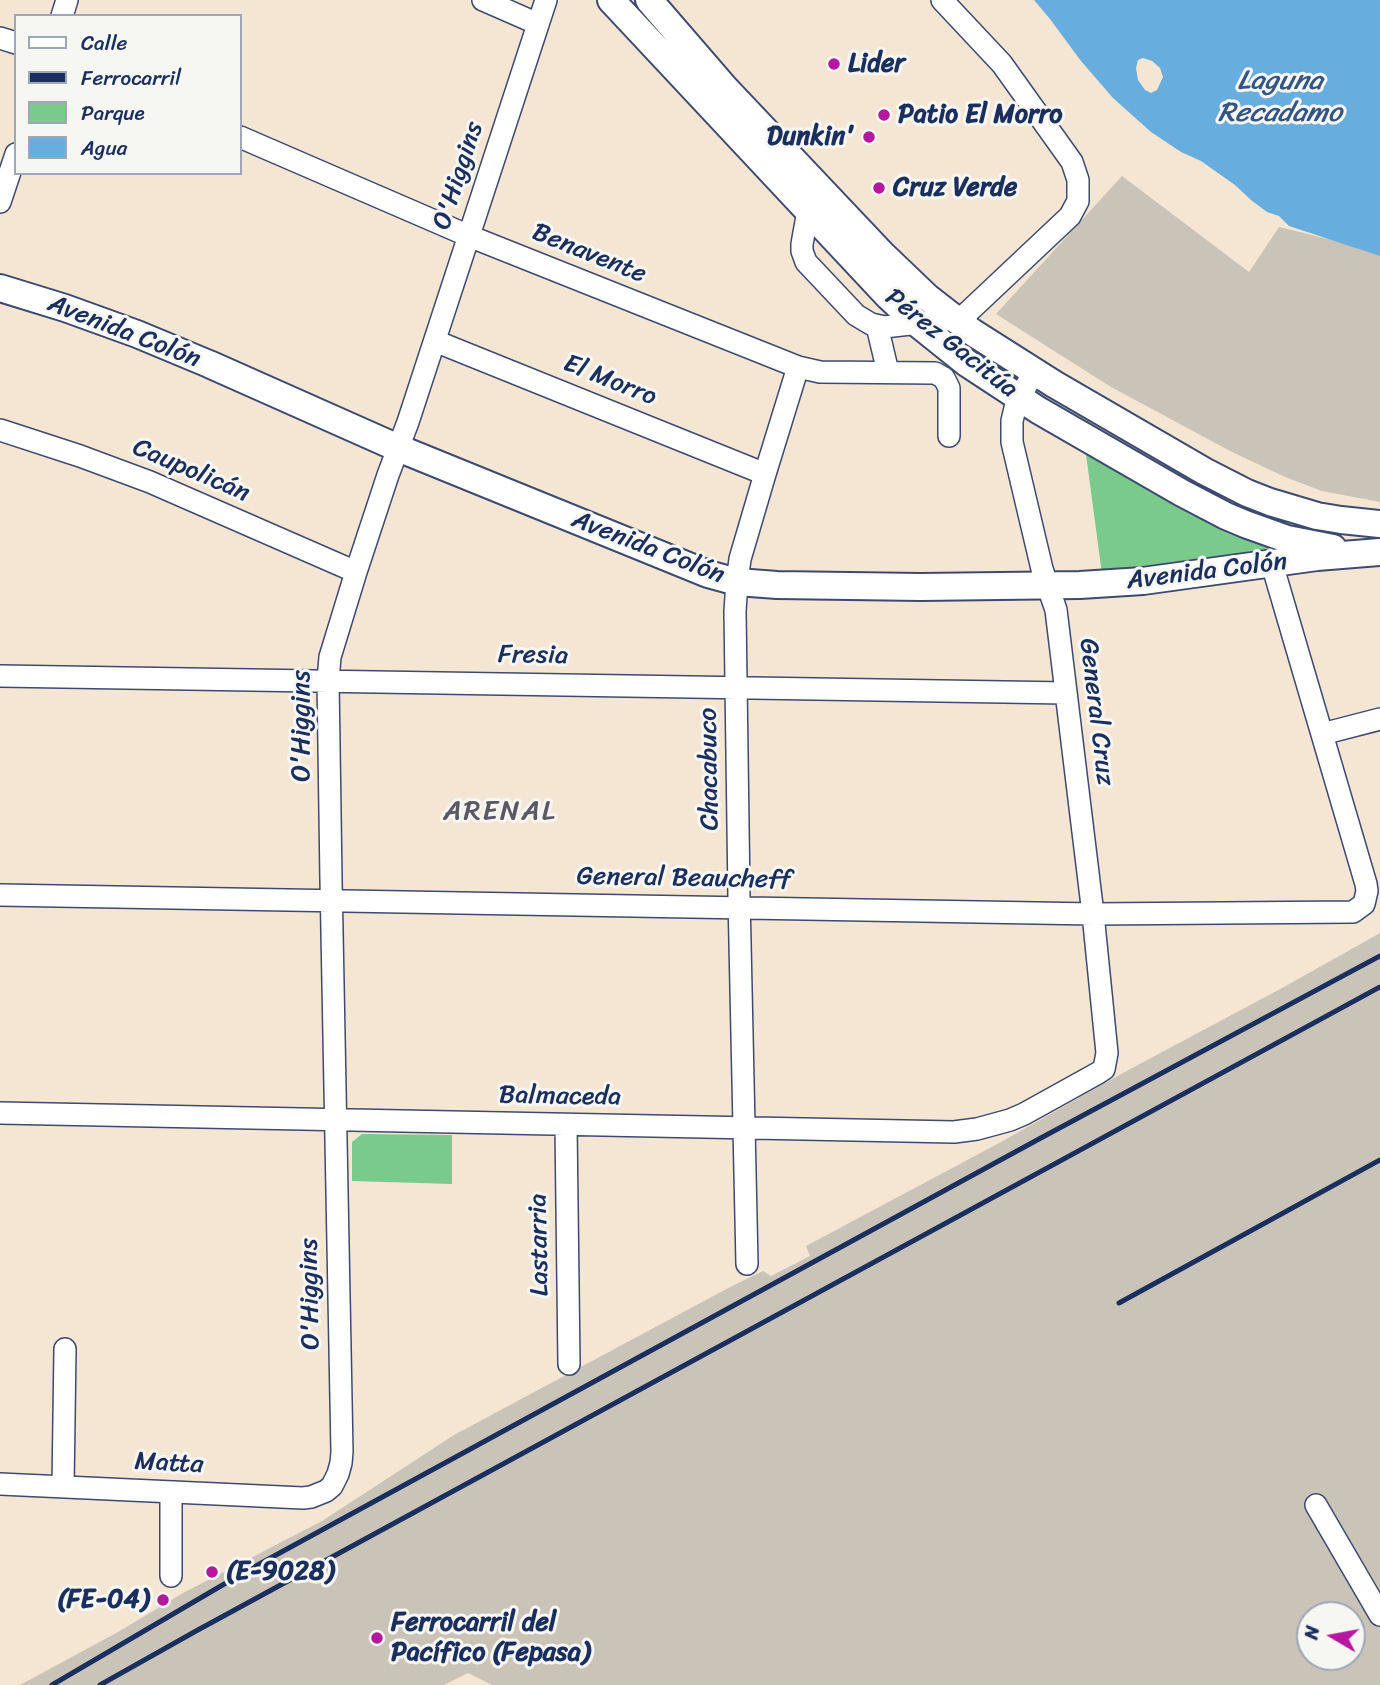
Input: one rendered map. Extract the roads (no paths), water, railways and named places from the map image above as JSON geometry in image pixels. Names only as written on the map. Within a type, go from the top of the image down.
[{"type":"main road","name":"Pérez Gacitúa","points":[[611,0],[888,296],[968,365],[1018,398],[1182,493],[1245,524],[1305,543],[1380,552]]},
{"type":"main road","name":"Pérez Gacitúa","points":[[649,0],[725,89],[882,254],[927,297],[955,319],[1034,372],[1203,471],[1247,493],[1317,516],[1380,524]]},
{"type":"main road","name":"Avenida Colón","points":[[0,288],[65,308],[161,344],[398,449],[708,574],[737,582],[777,585],[1048,587],[1143,581],[1380,552]]},
{"type":"street","points":[[483,0],[538,24]]},
{"type":"street","name":"O'Higgins","points":[[332,1486],[338,1474],[342,1452],[331,901],[330,657],[546,0]]},
{"type":"street","points":[[808,211],[802,244],[806,262],[856,316],[884,327],[955,319],[966,314],[1070,216],[1078,201],[1079,180],[1072,162],[1002,64],[942,0]]},
{"type":"street","name":"Benavente","points":[[242,138],[469,236],[798,367],[820,372],[935,373],[944,378],[949,387],[949,436]]},
{"type":"street","points":[[0,202],[14,160]]},
{"type":"street","points":[[877,326],[888,372]]},
{"type":"street","name":"El Morro","points":[[435,341],[765,474]]},
{"type":"street","name":"Chacabuco","points":[[747,1264],[735,611],[740,559],[798,367]]},
{"type":"street","name":"General Cruz","points":[[1034,372],[1018,398],[1012,421],[1014,455],[1040,562],[1056,610],[1093,914],[1107,1053],[1104,1069]]},
{"type":"street","name":"Caupolicán","points":[[0,430],[150,482],[356,572]]},
{"type":"street","points":[[1272,564],[1322,734],[1380,719]]},
{"type":"street","name":"Fresia","points":[[0,676],[1066,692]]},
{"type":"street","name":"General Beaucheff","points":[[0,895],[1093,914],[1346,913],[1359,909],[1364,904],[1367,891],[1322,734]]},
{"type":"street","name":"Balmaceda","points":[[0,1113],[744,1129],[967,1131],[1024,1114],[1104,1069]]},
{"type":"street","name":"Lastarria","points":[[566,1125],[569,1364]]},
{"type":"street","points":[[63,1487],[65,1349]]},
{"type":"street","name":"Matta","points":[[0,1484],[303,1498],[320,1494],[332,1486]]},
{"type":"street","points":[[171,1492],[171,1576]]},
{"type":"street","points":[[1316,1505],[1380,1615]]},
{"type":"water","name":"Laguna Recadamo","points":[[1034,0],[1380,0],[1380,256],[1289,226],[1279,216],[1267,212],[1201,161],[1181,152],[1151,132],[1113,98]],"holes":[[[1143,58],[1160,68],[1163,77],[1157,90],[1151,93],[1145,90],[1138,80],[1136,68],[1138,60]]]},
{"type":"railway","points":[[52,1685],[243,1573],[1380,956]]},
{"type":"railway","points":[[100,1685],[1380,987]]},
{"type":"railway","points":[[1119,1303],[1380,1160]]},
{"type":"place","name":"Lider","points":[[834,64]]},
{"type":"place","name":"Patio El Morro","points":[[884,115]]},
{"type":"place","name":"Dunkin'","points":[[869,137]]},
{"type":"place","name":"Cruz Verde","points":[[879,188]]},
{"type":"place","name":"(E-9028)","points":[[212,1572]]},
{"type":"place","name":"(FE-04)","points":[[163,1600]]},
{"type":"place","name":"Ferrocarril del Pacífico (Fepasa)","points":[[377,1638]]},
{"type":"district","name":"ARENAL","points":[[500,812]]}]
